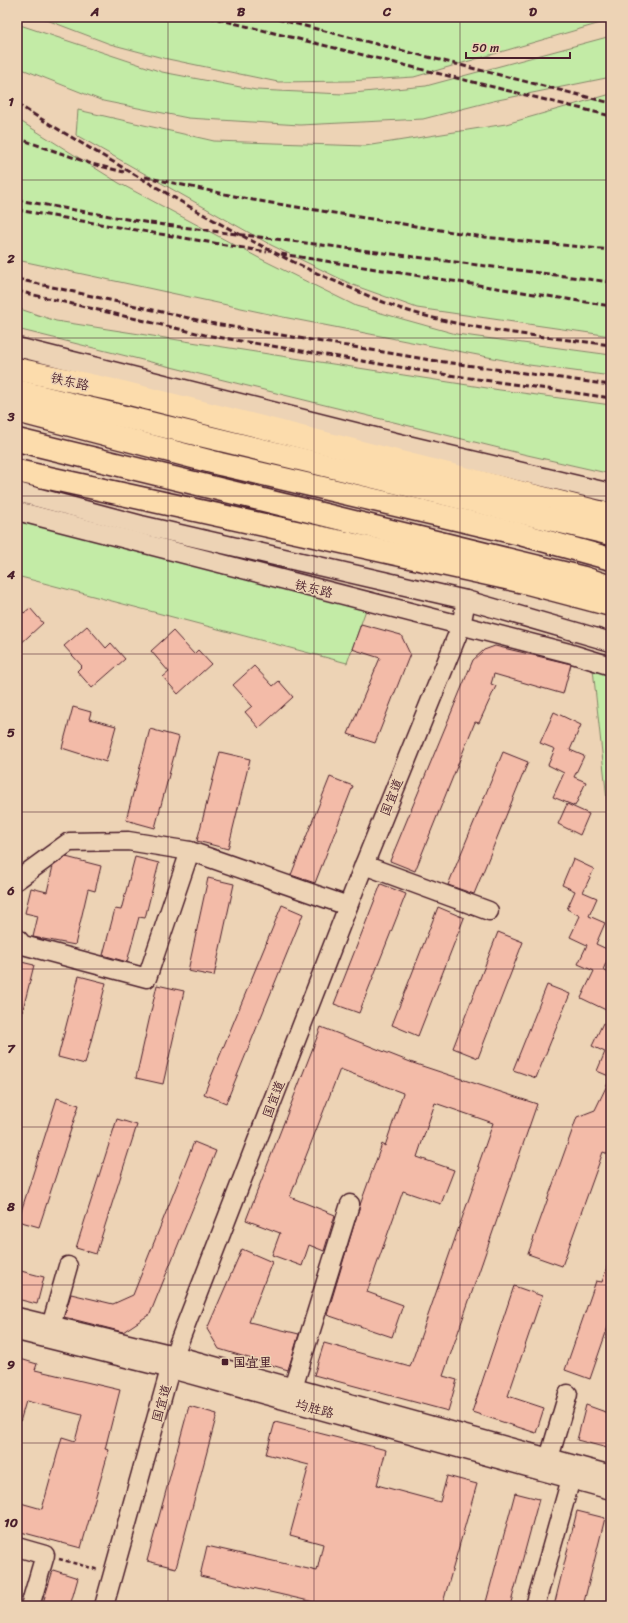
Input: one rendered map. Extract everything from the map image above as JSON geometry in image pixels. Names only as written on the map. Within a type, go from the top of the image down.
[{"type":"main road","name":"铁东路","points":[[17,369],[122,392],[611,515]]},
{"type":"main road","points":[[17,391],[611,534]]},
{"type":"main road","points":[[17,411],[220,464],[508,531],[611,559]]},
{"type":"main road","points":[[17,440],[576,576],[611,587]]},
{"type":"main road","points":[[17,471],[524,582],[611,605]]},
{"type":"street","points":[[17,347],[399,443],[611,493]]},
{"type":"street","name":"铁东路","points":[[17,492],[140,525],[466,600],[611,642]]},
{"type":"street","name":"铁东路","points":[[17,511],[611,666]]},
{"type":"street","name":"国宜道","points":[[104,1606],[173,1362],[364,865],[461,626],[466,600]]},
{"type":"street","points":[[17,880],[69,842],[128,841],[190,851],[348,906]]},
{"type":"street","points":[[17,938],[23,945],[147,978],[190,851]]},
{"type":"street","points":[[364,865],[489,912]]},
{"type":"street","points":[[293,1388],[350,1204]]},
{"type":"street","points":[[51,1326],[68,1266]]},
{"type":"street","name":"均胜路","points":[[17,1317],[173,1362],[572,1472],[611,1475]]},
{"type":"street","name":"均胜路","points":[[17,1331],[293,1388],[549,1458],[572,1472],[611,1490]]},
{"type":"street","points":[[549,1458],[568,1394]]},
{"type":"street","points":[[536,1606],[572,1472]]},
{"type":"street","points":[[17,1547],[45,1555],[30,1606]]},
{"type":"path","points":[[45,1555],[113,1574]]},
{"type":"green space","points":[[39,17],[611,17],[611,20],[414,77],[349,81],[278,82],[163,58],[110,44]]},
{"type":"green space","points":[[17,24],[162,72],[256,90],[343,94],[426,86],[611,36],[611,77],[493,101],[423,119],[300,125],[188,118],[103,101],[17,67]]},
{"type":"green space","points":[[611,94],[611,336],[417,308],[353,285],[271,245],[76,135],[78,110],[214,141],[365,146],[506,124]]},
{"type":"green space","points":[[17,119],[119,183],[259,258],[356,306],[456,334],[611,355],[611,376],[529,365],[283,317],[17,260]]},
{"type":"green space","points":[[17,308],[56,321],[500,390],[611,405],[611,474],[523,454],[17,329]]},
{"type":"green space","points":[[17,521],[367,607],[347,663],[17,576]]},
{"type":"green space","points":[[593,669],[611,674],[611,837]]},
{"type":"building","points":[[17,606],[24,613],[30,608],[43,623],[17,647]]},
{"type":"building","points":[[361,624],[401,635],[410,654],[375,743],[348,734],[380,658],[352,649]]},
{"type":"building","points":[[87,626],[106,648],[111,643],[125,659],[92,688],[77,671],[82,666],[64,646]]},
{"type":"building","points":[[173,631],[194,654],[198,650],[211,664],[178,694],[163,677],[169,672],[151,651]]},
{"type":"building","points":[[495,646],[571,664],[563,694],[494,674],[491,684],[496,686],[479,723],[475,722],[415,871],[390,861],[473,660],[484,650]]},
{"type":"building","points":[[254,666],[273,686],[279,681],[293,697],[259,728],[245,712],[252,706],[233,685]]},
{"type":"building","points":[[73,707],[91,712],[89,719],[116,726],[106,762],[62,748]]},
{"type":"building","points":[[554,712],[581,725],[570,750],[584,756],[574,777],[586,782],[575,806],[553,797],[564,773],[548,765],[555,749],[540,743]]},
{"type":"building","points":[[150,729],[179,737],[155,828],[126,820]]},
{"type":"building","points":[[220,752],[250,759],[228,849],[197,841]]},
{"type":"building","points":[[503,752],[528,762],[474,894],[448,885]]},
{"type":"building","points":[[330,777],[353,786],[315,883],[291,875]]},
{"type":"building","points":[[567,804],[589,814],[580,835],[558,824]]},
{"type":"building","points":[[66,857],[101,866],[95,891],[88,889],[75,945],[33,937],[38,916],[25,913],[31,888],[47,892],[53,866]]},
{"type":"building","points":[[135,857],[159,863],[145,918],[139,917],[127,962],[103,955],[115,909],[121,910]]},
{"type":"building","points":[[573,859],[594,869],[583,892],[597,898],[589,916],[605,923],[596,944],[611,951],[603,970],[611,974],[611,1005],[608,1011],[581,998],[594,971],[578,964],[587,945],[570,937],[580,916],[567,909],[575,891],[562,885]]},
{"type":"building","points":[[208,878],[234,884],[214,976],[188,971]]},
{"type":"building","points":[[381,884],[406,894],[359,1013],[334,1004]]},
{"type":"building","points":[[282,905],[303,914],[226,1103],[204,1094]]},
{"type":"building","points":[[438,907],[464,918],[418,1036],[392,1025]]},
{"type":"building","points":[[498,932],[523,942],[478,1058],[453,1048]]},
{"type":"building","points":[[17,961],[34,965],[21,1017],[17,1017]]},
{"type":"building","points":[[79,976],[106,983],[85,1064],[58,1057]]},
{"type":"building","points":[[157,985],[184,991],[163,1084],[136,1078]]},
{"type":"building","points":[[547,985],[570,994],[536,1078],[513,1070]]},
{"type":"building","points":[[603,1023],[611,1026],[611,1077],[597,1071],[605,1052],[592,1046]]},
{"type":"building","points":[[321,1027],[413,1063],[537,1104],[443,1376],[457,1380],[448,1411],[314,1375],[324,1343],[410,1367],[480,1167],[478,1166],[493,1123],[435,1103],[417,1157],[454,1170],[441,1204],[403,1191],[367,1292],[403,1305],[392,1337],[327,1315],[360,1205],[382,1144],[385,1146],[403,1093],[340,1069],[290,1197],[335,1215],[324,1251],[309,1245],[302,1266],[272,1255],[280,1233],[246,1220]]},
{"type":"building","points":[[611,1077],[611,1155],[603,1152],[562,1266],[528,1254],[577,1117],[595,1110]]},
{"type":"building","points":[[57,1098],[79,1105],[39,1227],[18,1221]]},
{"type":"building","points":[[117,1119],[137,1125],[96,1254],[76,1248]]},
{"type":"building","points":[[194,1142],[216,1151],[150,1314],[123,1332],[64,1317],[71,1294],[113,1304],[133,1295]]},
{"type":"building","points":[[242,1249],[272,1262],[249,1322],[299,1334],[288,1370],[219,1349],[207,1329]]},
{"type":"building","points":[[609,1261],[611,1261],[611,1318],[590,1379],[565,1370],[596,1281],[602,1282]]},
{"type":"building","points":[[17,1270],[44,1277],[37,1304],[17,1299]]},
{"type":"building","points":[[514,1286],[542,1296],[508,1396],[544,1408],[536,1433],[472,1412]]},
{"type":"building","points":[[17,1358],[37,1364],[35,1370],[120,1390],[105,1449],[109,1450],[81,1548],[17,1531],[17,1502],[42,1509],[62,1437],[75,1441],[82,1415],[26,1401],[20,1422],[17,1422]]},
{"type":"building","points":[[586,1405],[611,1414],[611,1449],[577,1440]]},
{"type":"building","points":[[189,1406],[217,1414],[176,1568],[147,1561]]},
{"type":"building","points":[[275,1422],[386,1450],[377,1485],[440,1502],[447,1476],[477,1484],[442,1606],[331,1606],[200,1576],[207,1546],[317,1571],[323,1544],[290,1535],[309,1465],[266,1454]]},
{"type":"building","points":[[515,1493],[539,1499],[510,1606],[485,1606]]},
{"type":"building","points":[[577,1511],[605,1518],[583,1606],[554,1606]]},
{"type":"building","points":[[53,1570],[78,1578],[70,1606],[42,1606]]},
{"type":"railway","points":[[209,17],[611,116]]},
{"type":"railway","points":[[269,17],[611,103]]},
{"type":"railway","points":[[17,104],[185,204],[242,236],[280,256],[378,300],[402,309],[454,323],[506,332],[611,345]]},
{"type":"railway","points":[[17,138],[92,164],[124,172]]},
{"type":"railway","points":[[145,177],[253,200],[484,237],[611,250]]},
{"type":"railway","points":[[17,200],[150,223],[611,282]]},
{"type":"railway","points":[[17,210],[267,252]]},
{"type":"railway","points":[[281,254],[611,306]]},
{"type":"railway","points":[[17,279],[215,324],[437,361],[611,385]]},
{"type":"railway","points":[[17,291],[205,335],[435,373],[611,398]]},
{"type":"place","name":"国宜里","points":[[225,1362]]}]
